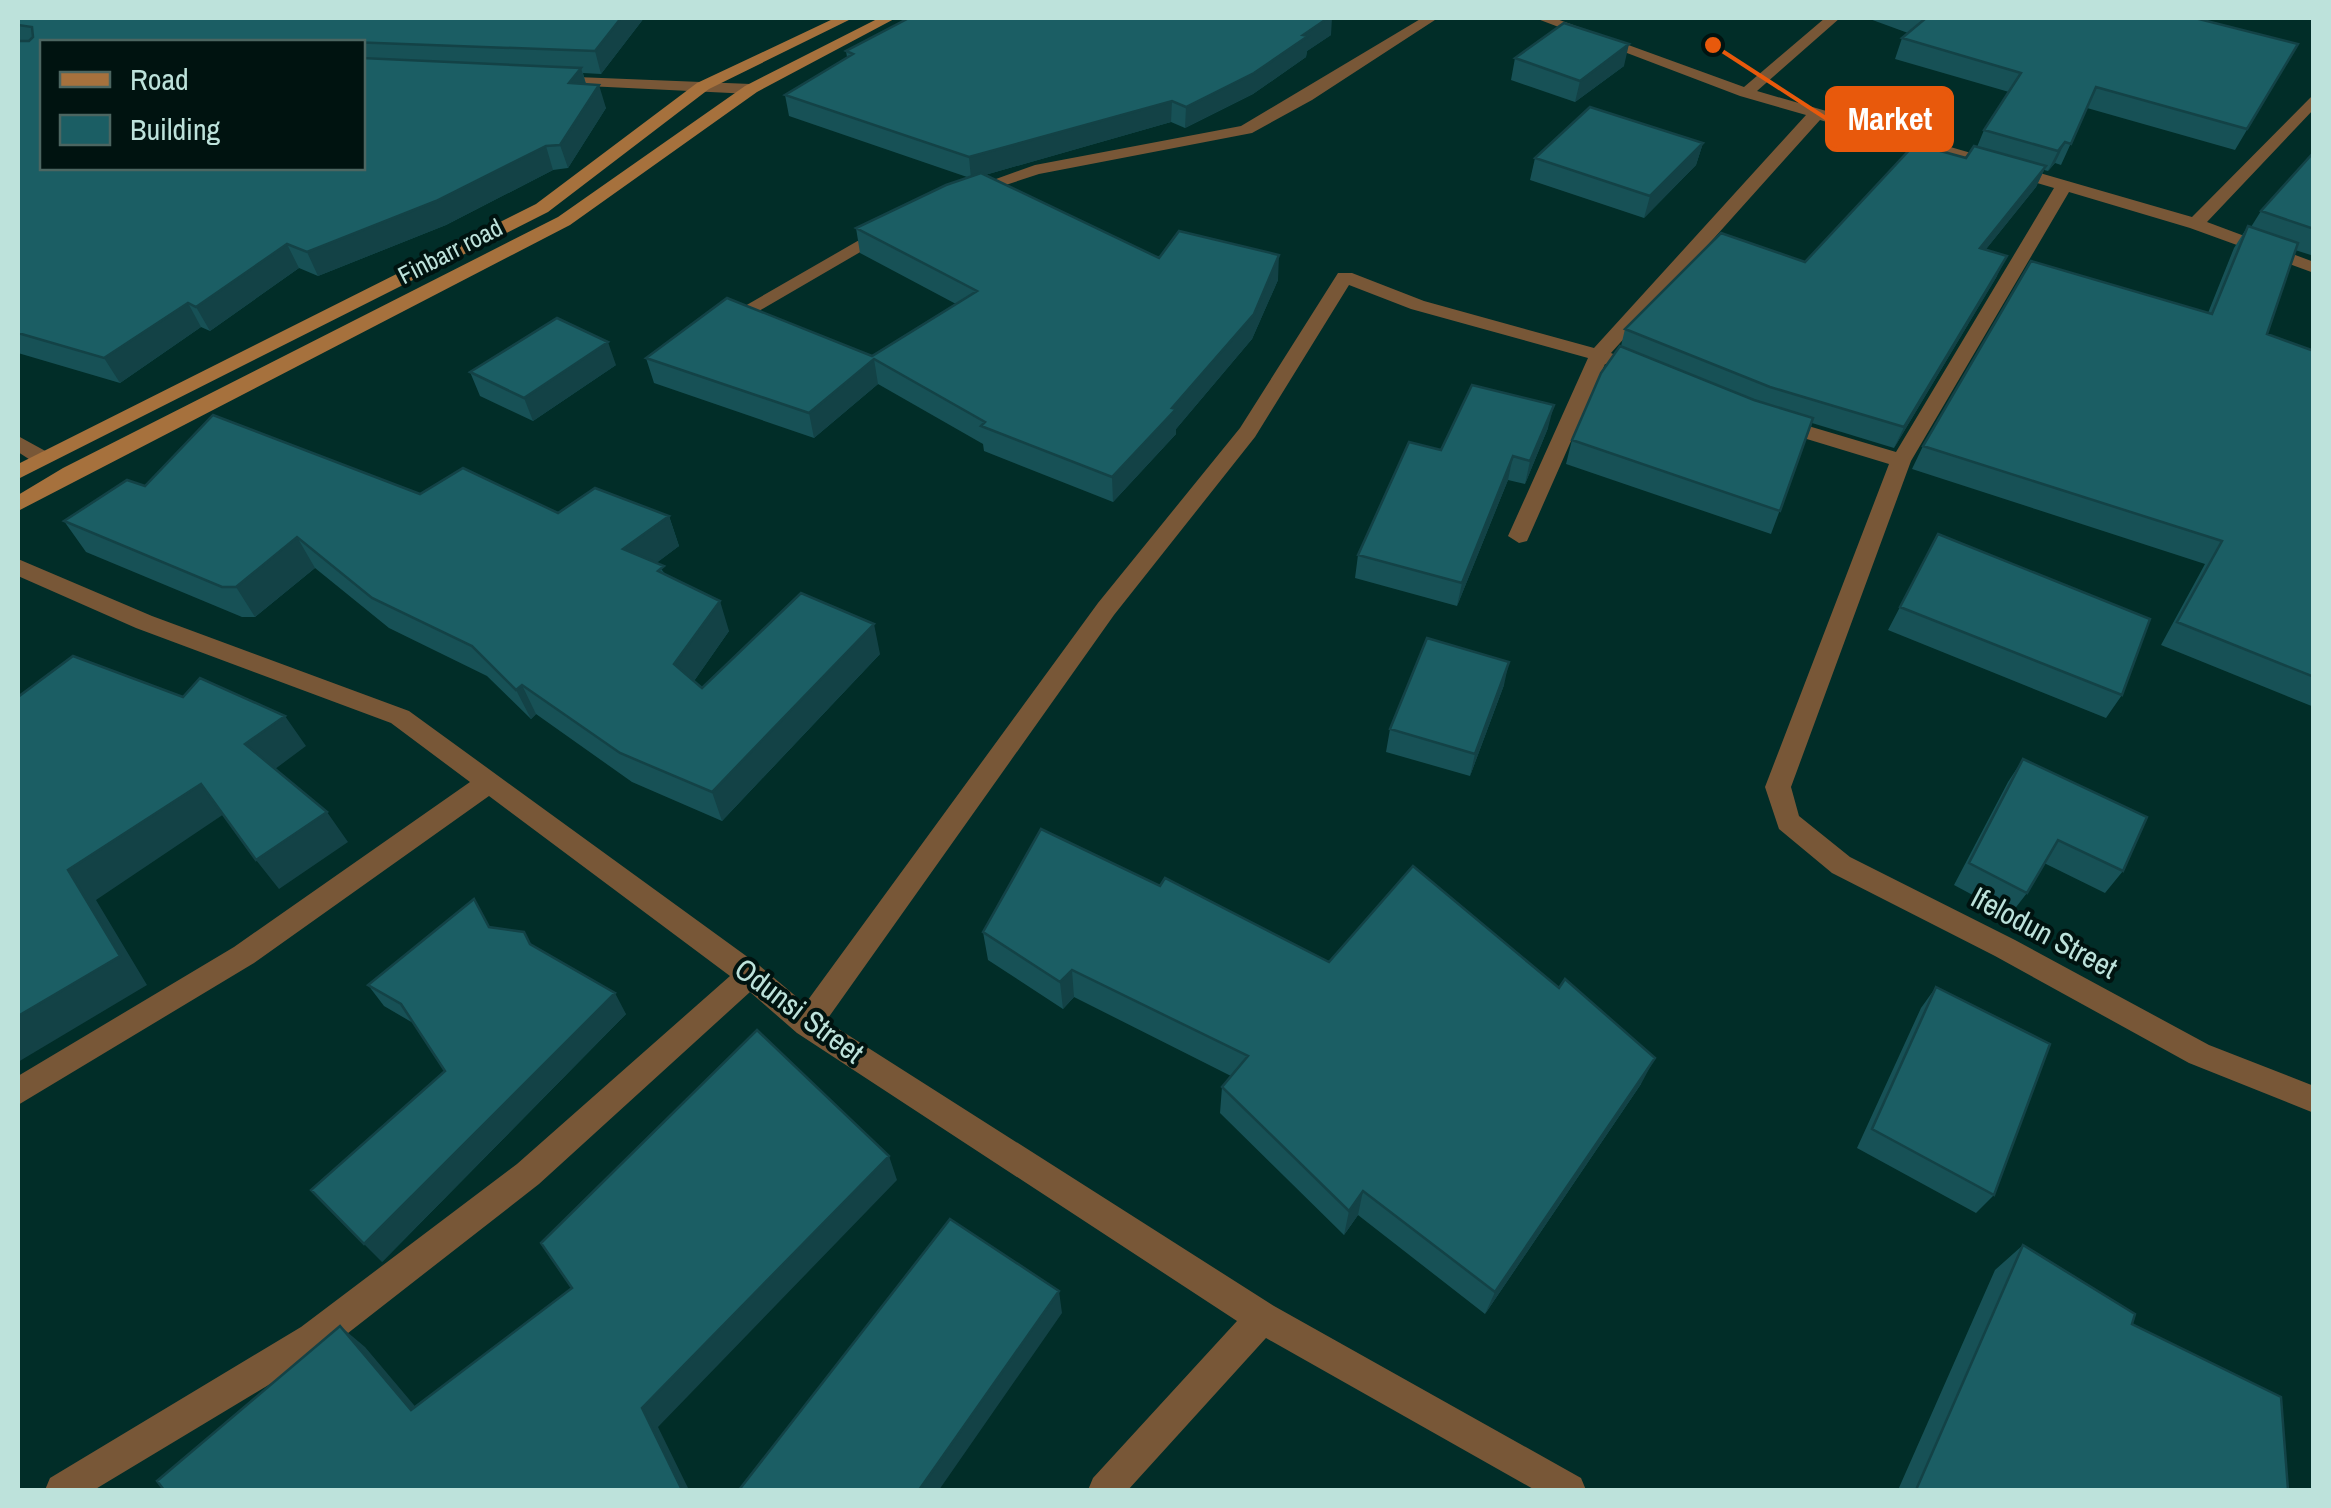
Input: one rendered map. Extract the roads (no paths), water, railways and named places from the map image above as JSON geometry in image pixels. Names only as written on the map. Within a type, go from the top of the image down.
[{"type":"main road","name":"Finbarr road","points":[[18,472],[542,208],[703,86],[846,18]]},
{"type":"main road","name":"Finbarr road","points":[[18,504],[564,220],[751,89],[889,18]]},
{"type":"street","points":[[960,196],[1035,170],[1246,130],[1431,18]]},
{"type":"street","points":[[1542,18],[1746,94],[2196,224],[2314,268]]},
{"type":"street","points":[[1746,94],[1833,18]]},
{"type":"street","points":[[529,80],[751,89]]},
{"type":"street","points":[[2196,224],[2314,98]]},
{"type":"street","points":[[1519,536],[1600,354],[1816,114]]},
{"type":"street","points":[[1754,416],[1900,461],[2065,184]]},
{"type":"street","points":[[740,314],[857,243],[907,218]]},
{"type":"street","points":[[807,1024],[1106,609],[1248,432],[1345,276],[1380,293],[1600,354],[1669,381]]},
{"type":"street","points":[[18,443],[42,458]]},
{"type":"street","name":"Ifelodun Street","points":[[1900,461],[1778,787],[1788,822],[1841,864],[2199,1054],[2314,1100]]},
{"type":"street","name":"Odunsi Street","points":[[18,567],[144,622],[400,717],[750,975],[807,1024],[1262,1318],[1569,1490]]},
{"type":"street","points":[[18,1092],[244,954],[490,781]]},
{"type":"street","points":[[62,1490],[313,1338],[528,1174],[750,975]]},
{"type":"street","points":[[1104,1490],[1262,1318]]},
{"type":"place","name":"Market","points":[[1713,45]]}]
